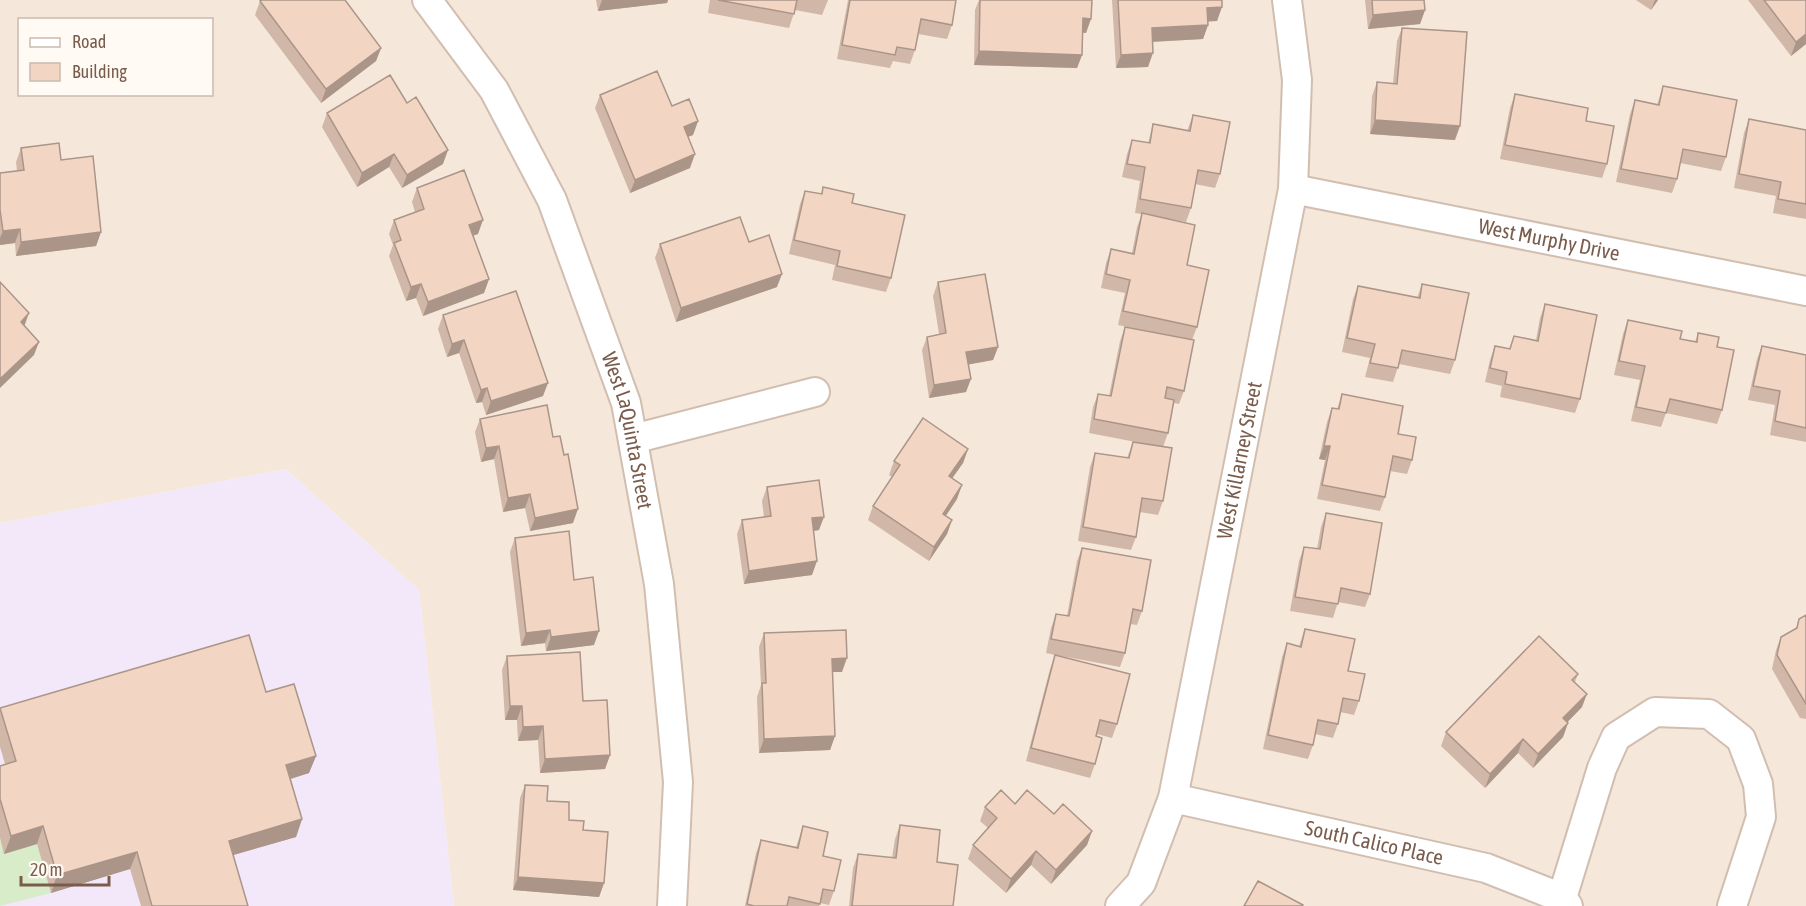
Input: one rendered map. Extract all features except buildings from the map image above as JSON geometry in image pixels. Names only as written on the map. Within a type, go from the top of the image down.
[{"type":"street","name":"West LaQuinta Street","points":[[427,0],[494,90],[552,200],[626,403],[659,584],[678,782],[672,906]]},
{"type":"street","name":"West Killarney Street","points":[[1120,906],[1141,883],[1173,798],[1293,189],[1297,80],[1287,0]]},
{"type":"street","name":"West Murphy Drive","points":[[1293,189],[1806,291]]},
{"type":"street","points":[[633,439],[815,392]]},
{"type":"street","points":[[1565,902],[1602,768],[1616,737],[1655,712],[1709,714],[1741,739],[1758,784],[1761,817],[1732,906]]},
{"type":"street","name":"South Calico Place","points":[[1173,798],[1486,868],[1565,902]]},
{"type":"shaded area","points":[[0,0],[1806,0],[1806,906],[454,906],[419,590],[286,469],[0,523]]},
{"type":"shaded area","points":[[286,469],[419,590],[454,906],[0,906],[0,523]]},
{"type":"green space","points":[[0,838],[5,853],[37,844],[51,893],[0,906]]}]
